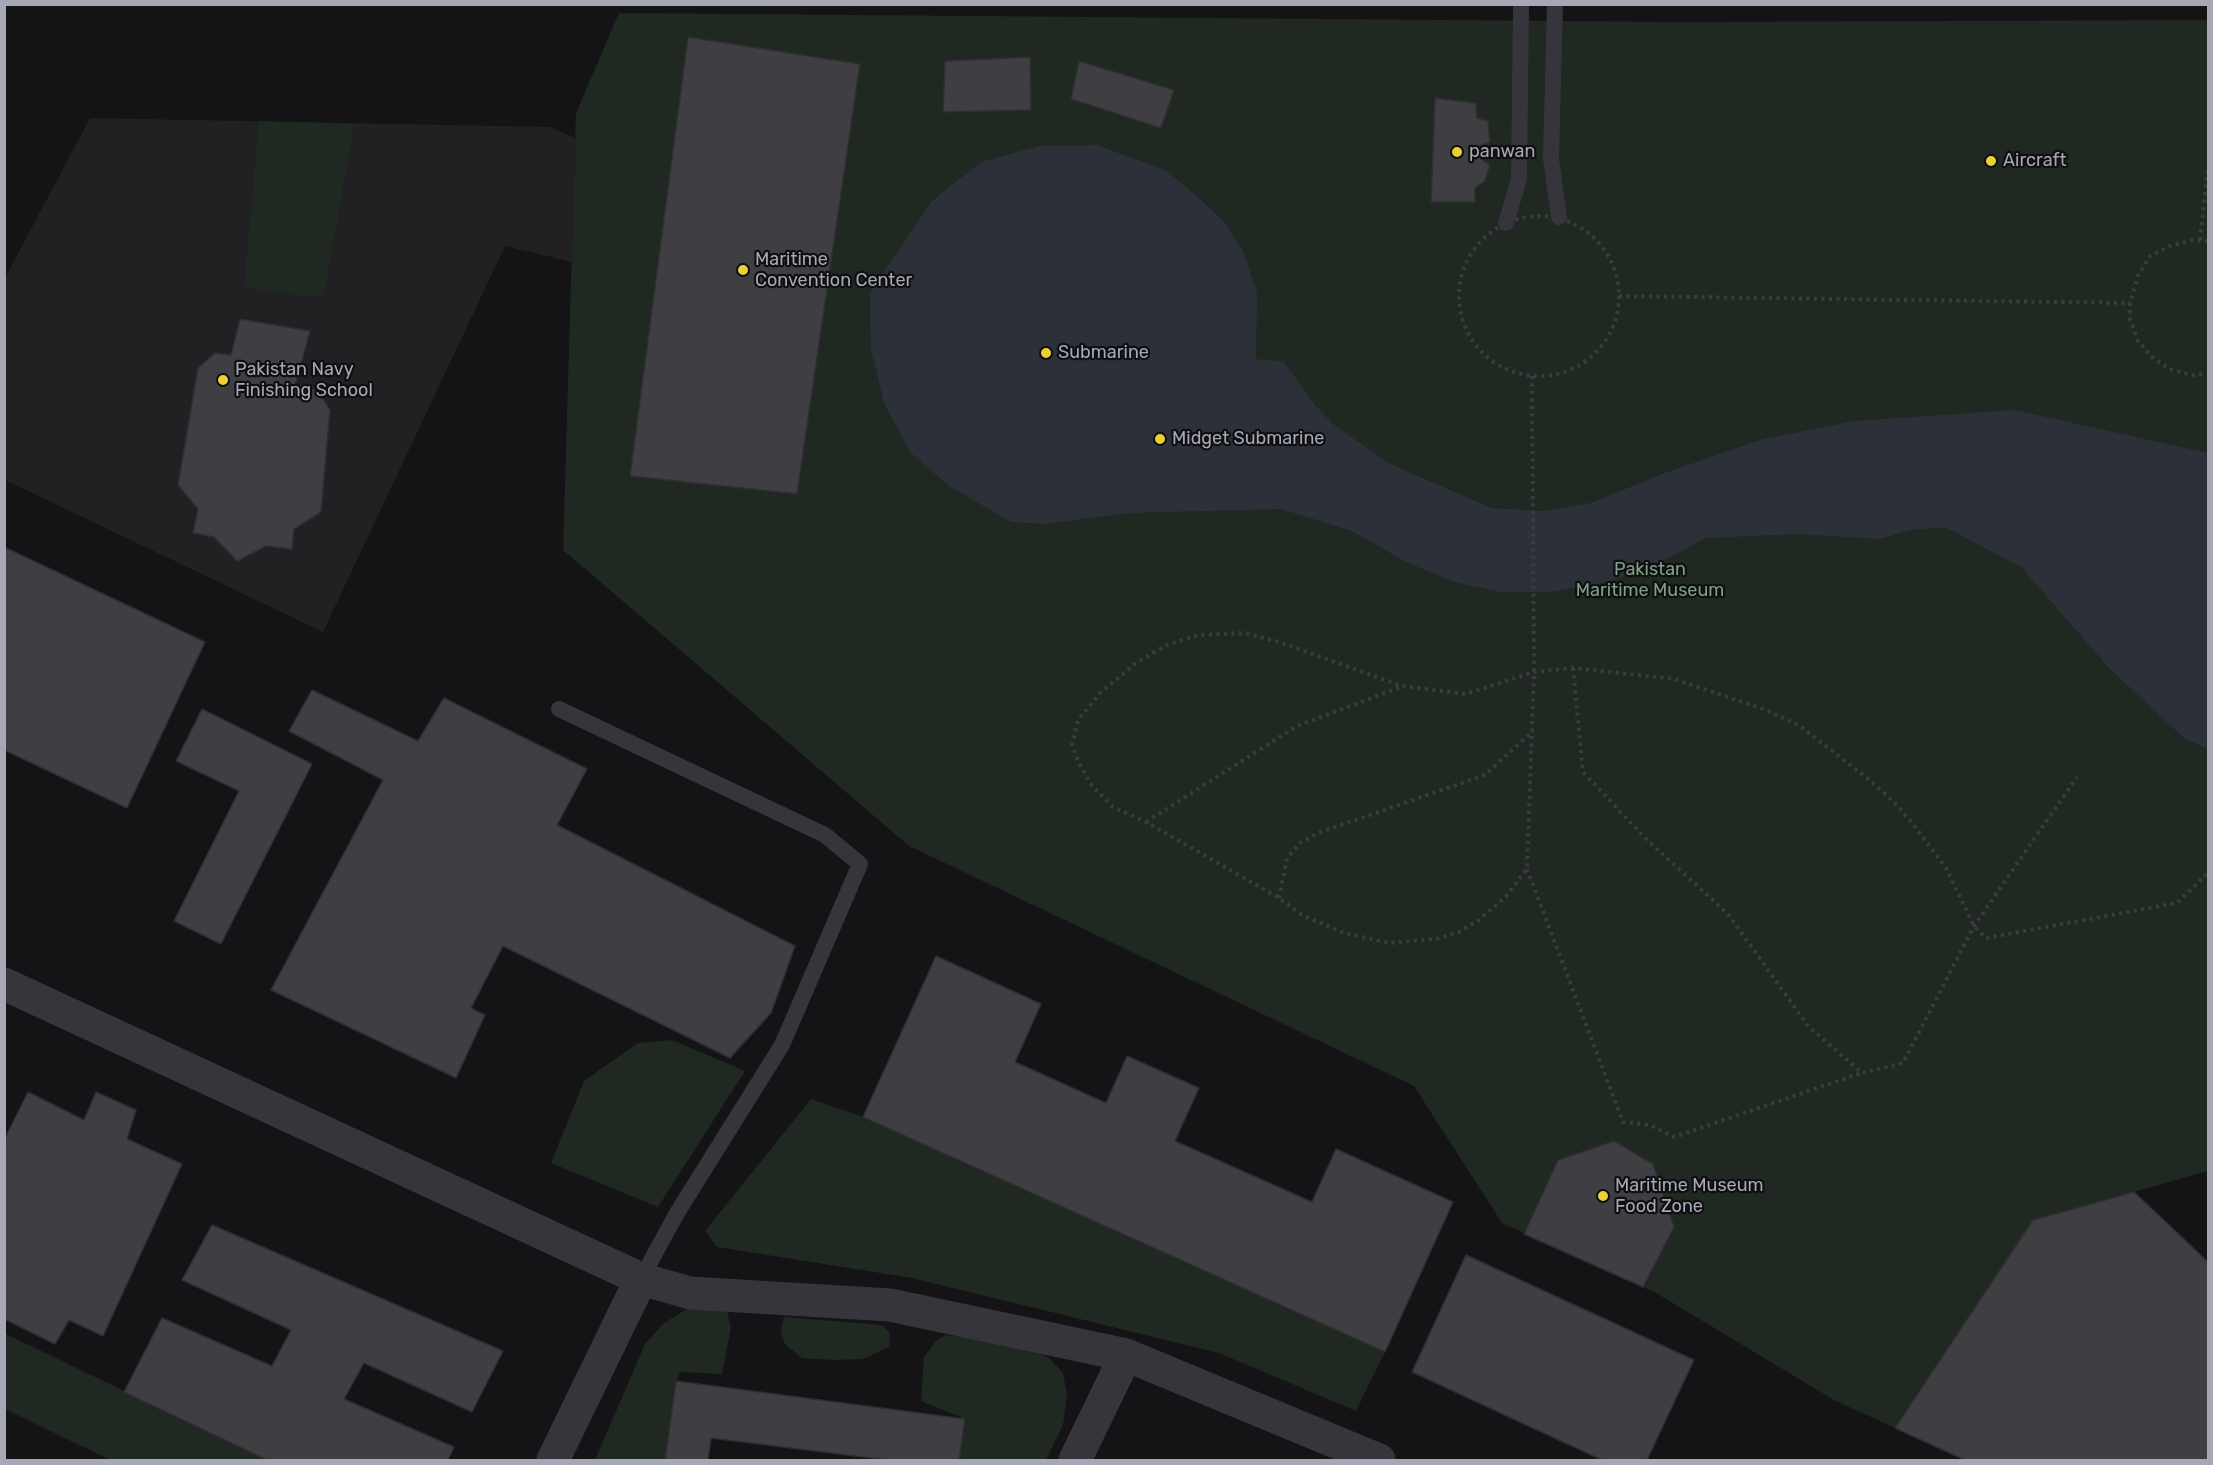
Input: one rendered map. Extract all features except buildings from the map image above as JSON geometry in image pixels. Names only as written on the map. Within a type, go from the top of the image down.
[{"type":"street","points":[[4,984],[641,1279],[690,1293],[890,1305],[1126,1355],[1379,1461]]},
{"type":"street","points":[[553,1461],[641,1279]]},
{"type":"street","points":[[1075,1461],[1126,1355]]},
{"type":"lane","points":[[1506,223],[1519,178],[1521,4]]},
{"type":"lane","points":[[1555,4],[1551,159],[1559,217]]},
{"type":"lane","points":[[559,709],[825,835],[860,864],[782,1045],[677,1213],[641,1279]]},
{"type":"path","points":[[2200,240],[2208,167]]},
{"type":"path","points":[[1533,216],[1559,217],[1582,228],[1601,244],[1615,269],[1619,297],[1616,321],[1601,343],[1582,364],[1558,374],[1532,376],[1506,369],[1485,355],[1467,334],[1459,310],[1458,284],[1469,258],[1484,235],[1506,223],[1533,216]]},
{"type":"path","points":[[2208,241],[2193,240],[2170,246],[2150,256],[2138,276],[2130,303],[2130,319],[2138,340],[2152,357],[2170,369],[2191,375],[2208,374]]},
{"type":"path","points":[[1619,297],[2130,303]]},
{"type":"path","points":[[1532,376],[1534,672],[1527,869],[1623,1122],[1650,1125],[1674,1137],[1862,1072],[1903,1063],[1974,926],[2077,777]]},
{"type":"path","points":[[1527,869],[1506,896],[1479,920],[1457,933],[1427,940],[1389,943],[1344,933],[1302,915],[1279,898],[1146,822],[1113,807],[1092,786],[1079,763],[1072,745],[1078,720],[1100,693],[1136,663],[1167,645],[1199,635],[1245,633],[1279,642],[1402,686],[1466,694],[1534,672],[1573,668],[1674,679],[1739,699],[1800,726],[1868,778],[1913,824],[1946,868],[1974,926],[1986,938],[2177,903],[2208,873]]},
{"type":"path","points":[[1573,668],[1582,772],[1645,838],[1728,914],[1808,1026],[1862,1072]]},
{"type":"path","points":[[1146,822],[1297,726],[1402,686]]},
{"type":"path","points":[[1279,898],[1287,858],[1300,843],[1318,832],[1485,775],[1533,730]]},
{"type":"shaded area","name":"Pakistan Navy Finishing School","points":[[90,118],[551,127],[575,138],[572,262],[505,246],[323,632],[5,480],[4,280]]},
{"type":"shaded area","points":[[1097,145],[1165,170],[1225,223],[1243,251],[1257,293],[1256,359],[1284,362],[1316,406],[1333,424],[1390,464],[1492,508],[1543,511],[1591,503],[1662,474],[1760,440],[1854,421],[2015,410],[2208,453],[2208,749],[2184,738],[2110,669],[2021,567],[1947,528],[1914,529],[1880,539],[1799,534],[1706,538],[1659,563],[1608,582],[1550,592],[1501,592],[1454,582],[1406,562],[1352,531],[1281,509],[1128,513],[1044,524],[1011,522],[949,486],[910,452],[884,403],[871,349],[870,292],[932,201],[981,162],[1040,146]]},
{"type":"green space","name":"Pakistan Maritime Museum","points":[[619,13],[1679,22],[2208,20],[2208,1171],[2033,1220],[1895,1428],[1834,1400],[1656,1293],[1502,1223],[1414,1086],[909,846],[563,550],[576,113]]},
{"type":"green space","points":[[259,121],[354,124],[324,298],[244,288]]},
{"type":"green space","points":[[672,1040],[745,1071],[658,1207],[551,1163],[584,1081],[638,1043]]},
{"type":"green space","points":[[811,1099],[863,1117],[1385,1352],[1356,1411],[1219,1353],[912,1278],[717,1247],[705,1231]]},
{"type":"green space","points":[[726,1306],[731,1328],[722,1374],[680,1372],[676,1381],[665,1460],[595,1460],[645,1344],[664,1323],[687,1309]]},
{"type":"green space","points":[[784,1317],[882,1325],[890,1333],[889,1347],[863,1359],[802,1358],[785,1344],[781,1331]]},
{"type":"green space","points":[[4,1333],[267,1460],[110,1460],[5,1409]]},
{"type":"green space","points":[[946,1335],[1021,1343],[1050,1359],[1063,1373],[1067,1395],[1063,1425],[1046,1460],[959,1460],[965,1419],[921,1401],[924,1357],[936,1341]]},
{"type":"place","name":"panwan","points":[[1457,152]]},
{"type":"place","name":"Aircraft","points":[[1991,161]]},
{"type":"place","name":"Maritime Convention Center","points":[[743,270]]},
{"type":"place","name":"Submarine","points":[[1046,353]]},
{"type":"place","name":"Pakistan Navy Finishing School","points":[[223,380]]},
{"type":"place","name":"Midget Submarine","points":[[1160,439]]},
{"type":"place","name":"Maritime Museum Food Zone","points":[[1603,1196]]}]
